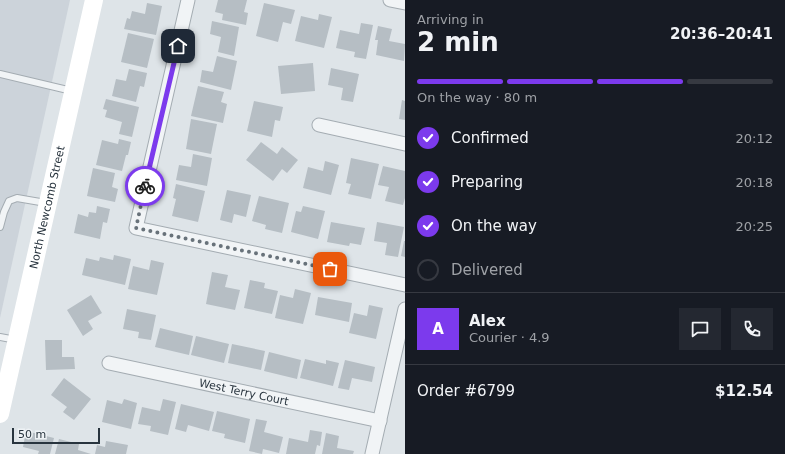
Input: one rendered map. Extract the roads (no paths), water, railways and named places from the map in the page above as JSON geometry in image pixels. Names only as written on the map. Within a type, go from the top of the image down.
[{"type":"main road","name":"North Newcomb Street","points":[[0,414],[8,338],[48,203],[94,0]]},
{"type":"street","points":[[188,0],[136,228],[405,285]]},
{"type":"street","points":[[390,0],[405,3]]},
{"type":"street","points":[[319,125],[405,144]]},
{"type":"street","points":[[372,454],[405,310]]},
{"type":"street","name":"West Terry Court","points":[[109,363],[380,420]]},
{"type":"lane","points":[[0,74],[73,92]]},
{"type":"lane","points":[[0,227],[9,201],[17,198],[48,203]]}]
